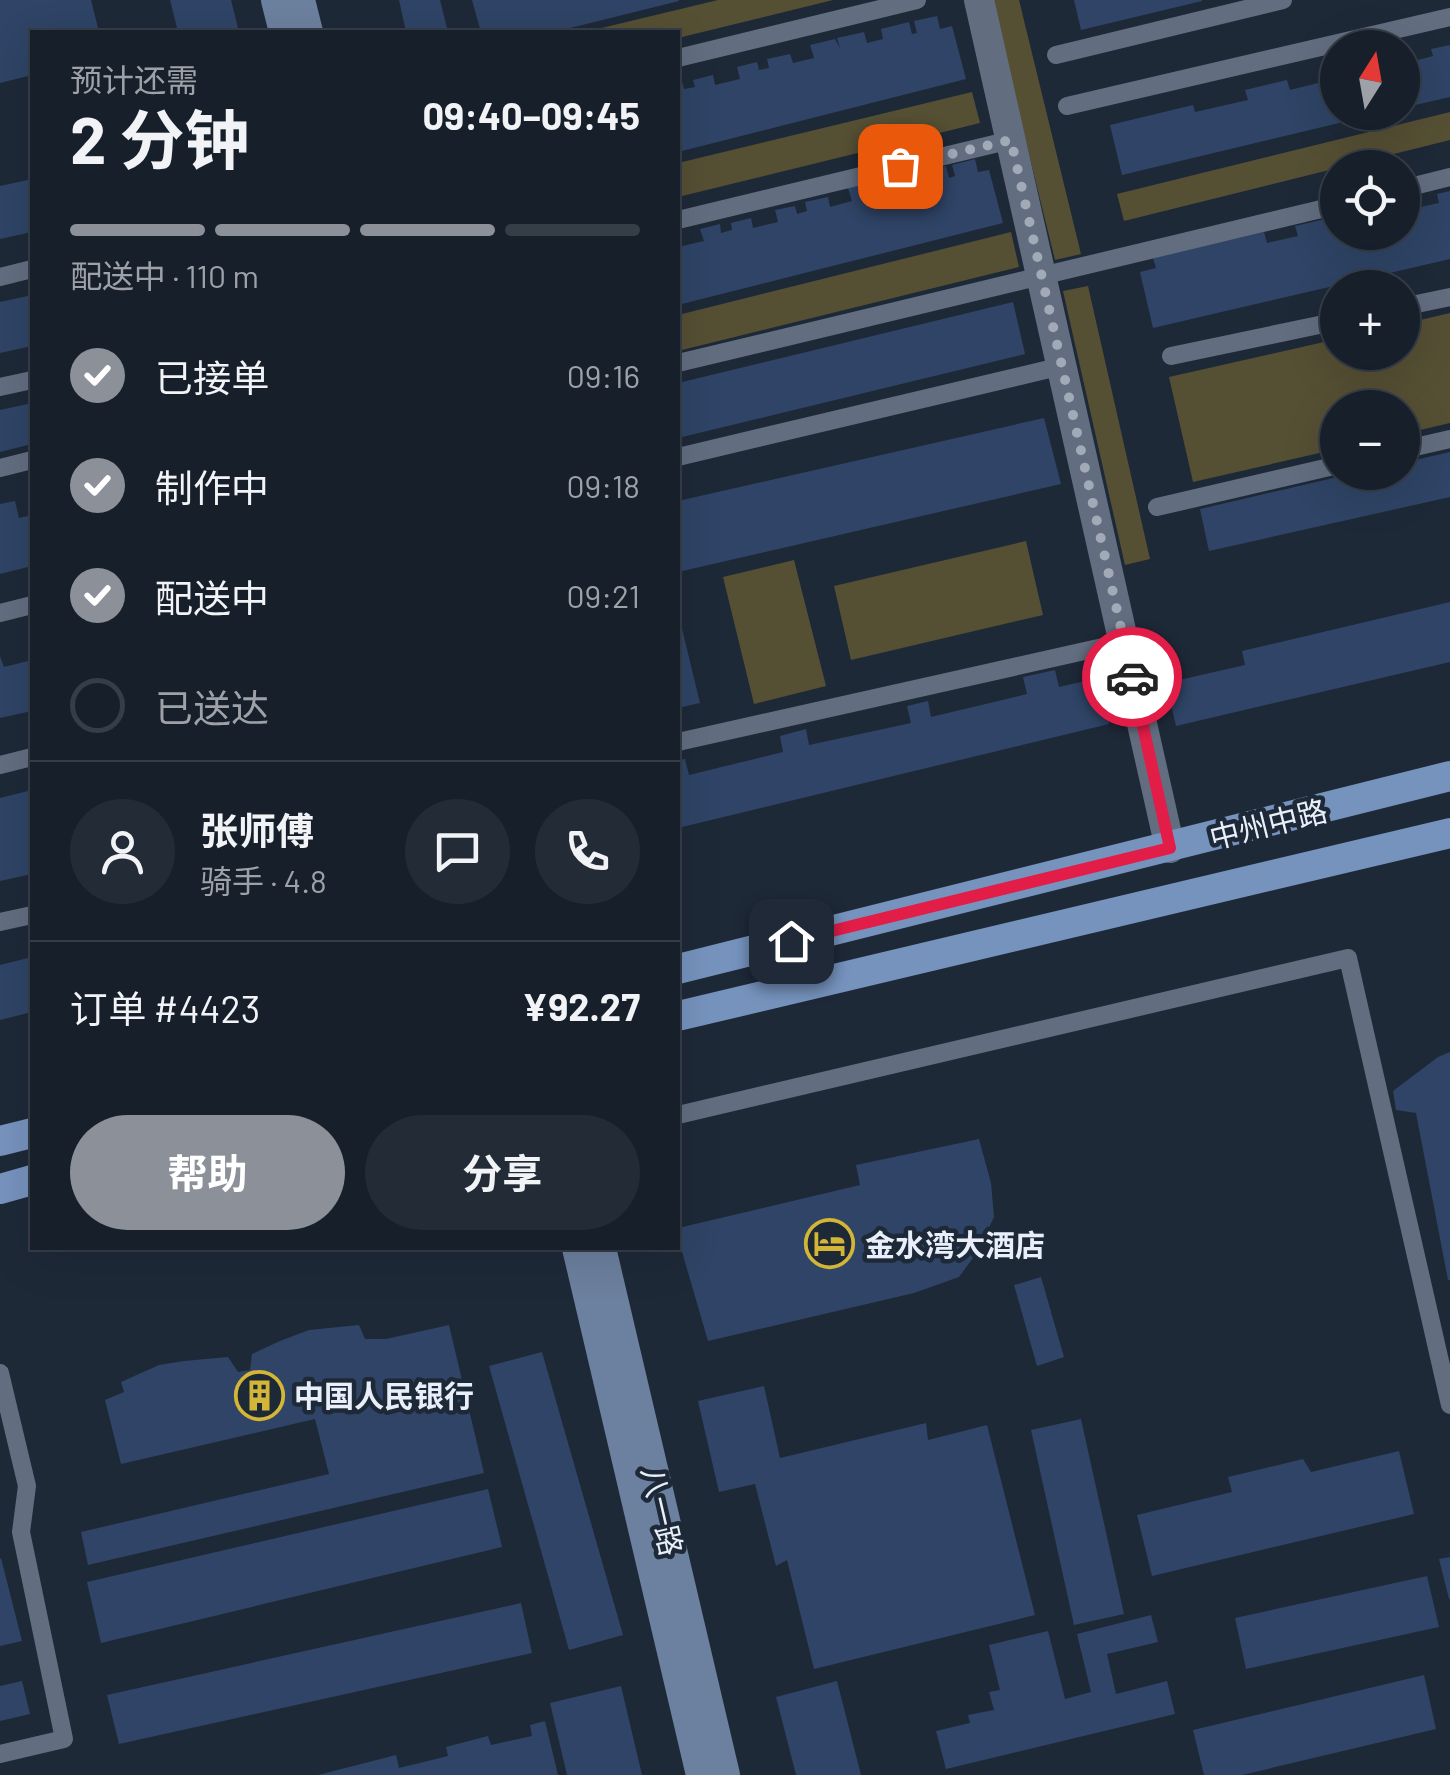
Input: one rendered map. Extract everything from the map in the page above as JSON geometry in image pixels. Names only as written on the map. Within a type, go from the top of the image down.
[{"type":"main road","name":"中州中路","points":[[680,969],[1450,776]]},
{"type":"main road","name":"中州中路","points":[[680,1016],[1450,833]]},
{"type":"main road","points":[[0,1141],[30,1134]]},
{"type":"main road","points":[[0,1188],[30,1180]]},
{"type":"street","points":[[276,0],[284,30]]},
{"type":"street","points":[[300,0],[308,30]]},
{"type":"street","points":[[979,0],[1170,848]]},
{"type":"street","name":"八一路","points":[[576,1250],[702,1775]]},
{"type":"street","name":"八一路","points":[[601,1250],[726,1775]]},
{"type":"lane","points":[[680,58],[917,0]]},
{"type":"lane","points":[[1056,55],[1283,0]]},
{"type":"lane","points":[[1067,106],[1450,17]]},
{"type":"lane","points":[[680,220],[1011,140]]},
{"type":"lane","points":[[1420,184],[1450,177]]},
{"type":"lane","points":[[680,363],[1320,209]]},
{"type":"lane","points":[[0,277],[30,270]]},
{"type":"lane","points":[[1420,303],[1450,297]]},
{"type":"lane","points":[[1171,356],[1320,324]]},
{"type":"lane","points":[[680,457],[1062,366]]},
{"type":"lane","points":[[0,387],[30,380]]},
{"type":"lane","points":[[1420,446],[1450,439]]},
{"type":"lane","points":[[0,468],[30,460]]},
{"type":"lane","points":[[1157,507],[1320,469]]},
{"type":"lane","points":[[0,613],[30,606]]},
{"type":"lane","points":[[680,742],[1125,642]]},
{"type":"lane","points":[[0,765],[30,758]]},
{"type":"lane","points":[[0,922],[30,915]]},
{"type":"lane","points":[[680,1115],[1348,958],[1450,1405]]},
{"type":"lane","points":[[0,1372],[27,1486],[21,1532],[64,1739],[0,1754]]},
{"type":"shaded area","points":[[718,0],[833,0],[680,38],[680,30],[593,30]]},
{"type":"shaded area","points":[[991,0],[1019,0],[1081,254],[1055,260]]},
{"type":"shaded area","points":[[972,92],[980,123],[680,197],[680,163]]},
{"type":"shaded area","points":[[1450,112],[1450,140],[1410,150],[1320,150],[1320,172],[1124,221],[1117,194],[1377,130],[1420,130],[1420,119]]},
{"type":"shaded area","points":[[1011,232],[1019,267],[680,351],[680,315]]},
{"type":"shaded area","points":[[1088,286],[1150,559],[1125,565],[1063,291]]},
{"type":"shaded area","points":[[1450,313],[1450,423],[1420,430],[1420,390],[1320,390],[1320,453],[1193,482],[1169,377],[1320,343],[1320,370],[1420,370],[1420,320]]},
{"type":"shaded area","points":[[1026,541],[1043,615],[851,660],[834,586]]},
{"type":"shaded area","points":[[794,560],[826,686],[754,704],[723,577]]},
{"type":"building","points":[[0,0],[91,0],[98,30],[30,30],[30,76],[0,83]]},
{"type":"building","points":[[170,0],[231,0],[238,30],[178,30]]},
{"type":"building","points":[[399,0],[440,0],[448,30],[406,30]]},
{"type":"building","points":[[472,0],[679,1],[562,30],[480,30]]},
{"type":"building","points":[[1074,0],[1202,0],[1202,1],[1081,30]]},
{"type":"building","points":[[937,16],[940,29],[952,26],[966,79],[680,151],[680,82],[684,89],[695,87],[693,80],[713,75],[715,85],[740,79],[737,67],[757,62],[759,70],[769,68],[767,59],[790,54],[793,63],[814,58],[810,45],[835,39],[840,48],[837,38],[864,32],[867,43],[883,39],[881,29],[909,22],[912,34],[917,33],[914,21]]},
{"type":"building","points":[[1450,45],[1450,97],[1420,104],[1420,59],[1433,56],[1431,49]]},
{"type":"building","points":[[1287,80],[1290,90],[1320,82],[1320,128],[1122,175],[1110,125],[1193,105],[1195,112],[1248,100],[1245,90]]},
{"type":"building","points":[[975,159],[978,172],[989,170],[1003,223],[680,304],[680,247],[704,241],[700,229],[720,224],[721,233],[732,230],[731,223],[751,218],[753,228],[778,222],[775,210],[795,206],[797,214],[807,211],[805,202],[828,197],[830,207],[852,201],[848,188],[873,182],[878,192],[875,182],[902,175],[905,187],[921,183],[919,173],[946,166],[949,178],[955,176],[952,165]]},
{"type":"building","points":[[30,179],[30,232],[0,239],[0,186]]},
{"type":"building","points":[[1450,191],[1450,259],[1403,270],[1320,270],[1320,289],[1153,328],[1140,272],[1156,268],[1153,258],[1264,232],[1267,243],[1298,236],[1295,226],[1320,220],[1320,250],[1420,250],[1420,207],[1439,203],[1437,194]]},
{"type":"building","points":[[30,295],[30,346],[0,353],[0,302]]},
{"type":"building","points":[[1013,302],[1025,354],[680,438],[680,383]]},
{"type":"building","points":[[30,403],[30,444],[0,452],[0,410]]},
{"type":"building","points":[[1044,418],[1061,484],[680,572],[680,501]]},
{"type":"building","points":[[1450,452],[1450,497],[1209,551],[1200,509],[1320,481],[1320,490],[1420,490],[1420,459]]},
{"type":"building","points":[[15,501],[19,518],[30,515],[30,566],[0,574],[0,504]]},
{"type":"building","points":[[1450,602],[1450,662],[1176,726],[1166,683],[1245,665],[1242,651]]},
{"type":"building","points":[[680,620],[700,703],[680,708]]},
{"type":"building","points":[[0,656],[4,667],[30,660],[30,711],[0,718]]},
{"type":"building","points":[[1055,670],[1059,687],[1099,678],[1109,724],[680,828],[680,760],[685,759],[689,775],[783,752],[780,736],[806,729],[809,745],[911,723],[907,706],[928,701],[931,717],[1027,694],[1023,677]]},
{"type":"building","points":[[30,790],[30,874],[0,881],[0,798]]},
{"type":"building","points":[[30,958],[30,1012],[0,1020],[0,965]]},
{"type":"building","points":[[1450,1052],[1448,1280],[1416,1113],[1396,1110],[1393,1091]]},
{"type":"building","name":"金水湾大酒店","points":[[979,1139],[991,1183],[994,1217],[978,1251],[959,1277],[914,1293],[708,1341],[680,1245],[680,1228],[860,1185],[856,1165]]},
{"type":"building","points":[[1041,1277],[1064,1357],[1037,1366],[1014,1285]]},
{"type":"building","points":[[359,1325],[365,1339],[386,1339],[449,1325],[484,1473],[88,1565],[81,1532],[329,1474],[315,1419],[121,1464],[105,1400],[124,1392],[121,1382],[159,1365],[184,1361],[228,1357],[238,1372],[250,1370],[252,1354],[280,1341],[309,1330]]},
{"type":"building","points":[[542,1352],[623,1635],[569,1650],[489,1366]]},
{"type":"building","points":[[764,1386],[780,1458],[926,1423],[928,1440],[987,1425],[1035,1615],[814,1669],[787,1560],[776,1566],[755,1484],[719,1492],[698,1401]]},
{"type":"building","points":[[1081,1419],[1124,1614],[1074,1625],[1031,1430]]},
{"type":"building","points":[[1399,1451],[1414,1514],[1152,1576],[1137,1515],[1232,1492],[1228,1477],[1303,1459],[1311,1472]]},
{"type":"building","points":[[488,1489],[502,1547],[101,1643],[87,1582]]},
{"type":"building","points":[[1450,1557],[1450,1599],[1449,1599],[1439,1559]]},
{"type":"building","points":[[0,1559],[22,1641],[0,1646]]},
{"type":"building","points":[[1427,1576],[1439,1627],[1246,1669],[1235,1618]]},
{"type":"building","points":[[521,1603],[532,1653],[119,1744],[107,1695]]},
{"type":"building","points":[[1151,1615],[1158,1642],[1107,1654],[1116,1694],[1167,1681],[1175,1714],[946,1769],[936,1731],[970,1723],[968,1715],[994,1710],[989,1692],[1000,1690],[989,1645],[1048,1631],[1065,1699],[1091,1692],[1077,1634]]},
{"type":"building","points":[[1424,1675],[1436,1729],[1242,1775],[1204,1775],[1193,1730]]},
{"type":"building","points":[[22,1681],[30,1714],[0,1721],[0,1686]]},
{"type":"building","points":[[837,1681],[861,1775],[796,1775],[776,1697]]},
{"type":"building","points":[[621,1686],[642,1775],[567,1775],[550,1703]]},
{"type":"building","points":[[545,1721],[558,1775],[318,1775],[396,1755],[399,1768],[448,1756],[446,1747],[488,1736],[491,1745],[532,1736],[530,1725]]},
{"type":"way so far","points":[[900,166],[1011,140],[1132,677]]},
{"type":"place","name":"金水湾大酒店","points":[[830,1244]]},
{"type":"place","name":"中国人民银行","points":[[259,1395]]},
{"type":"route","points":[[791,941],[1170,848],[1132,677]]}]
